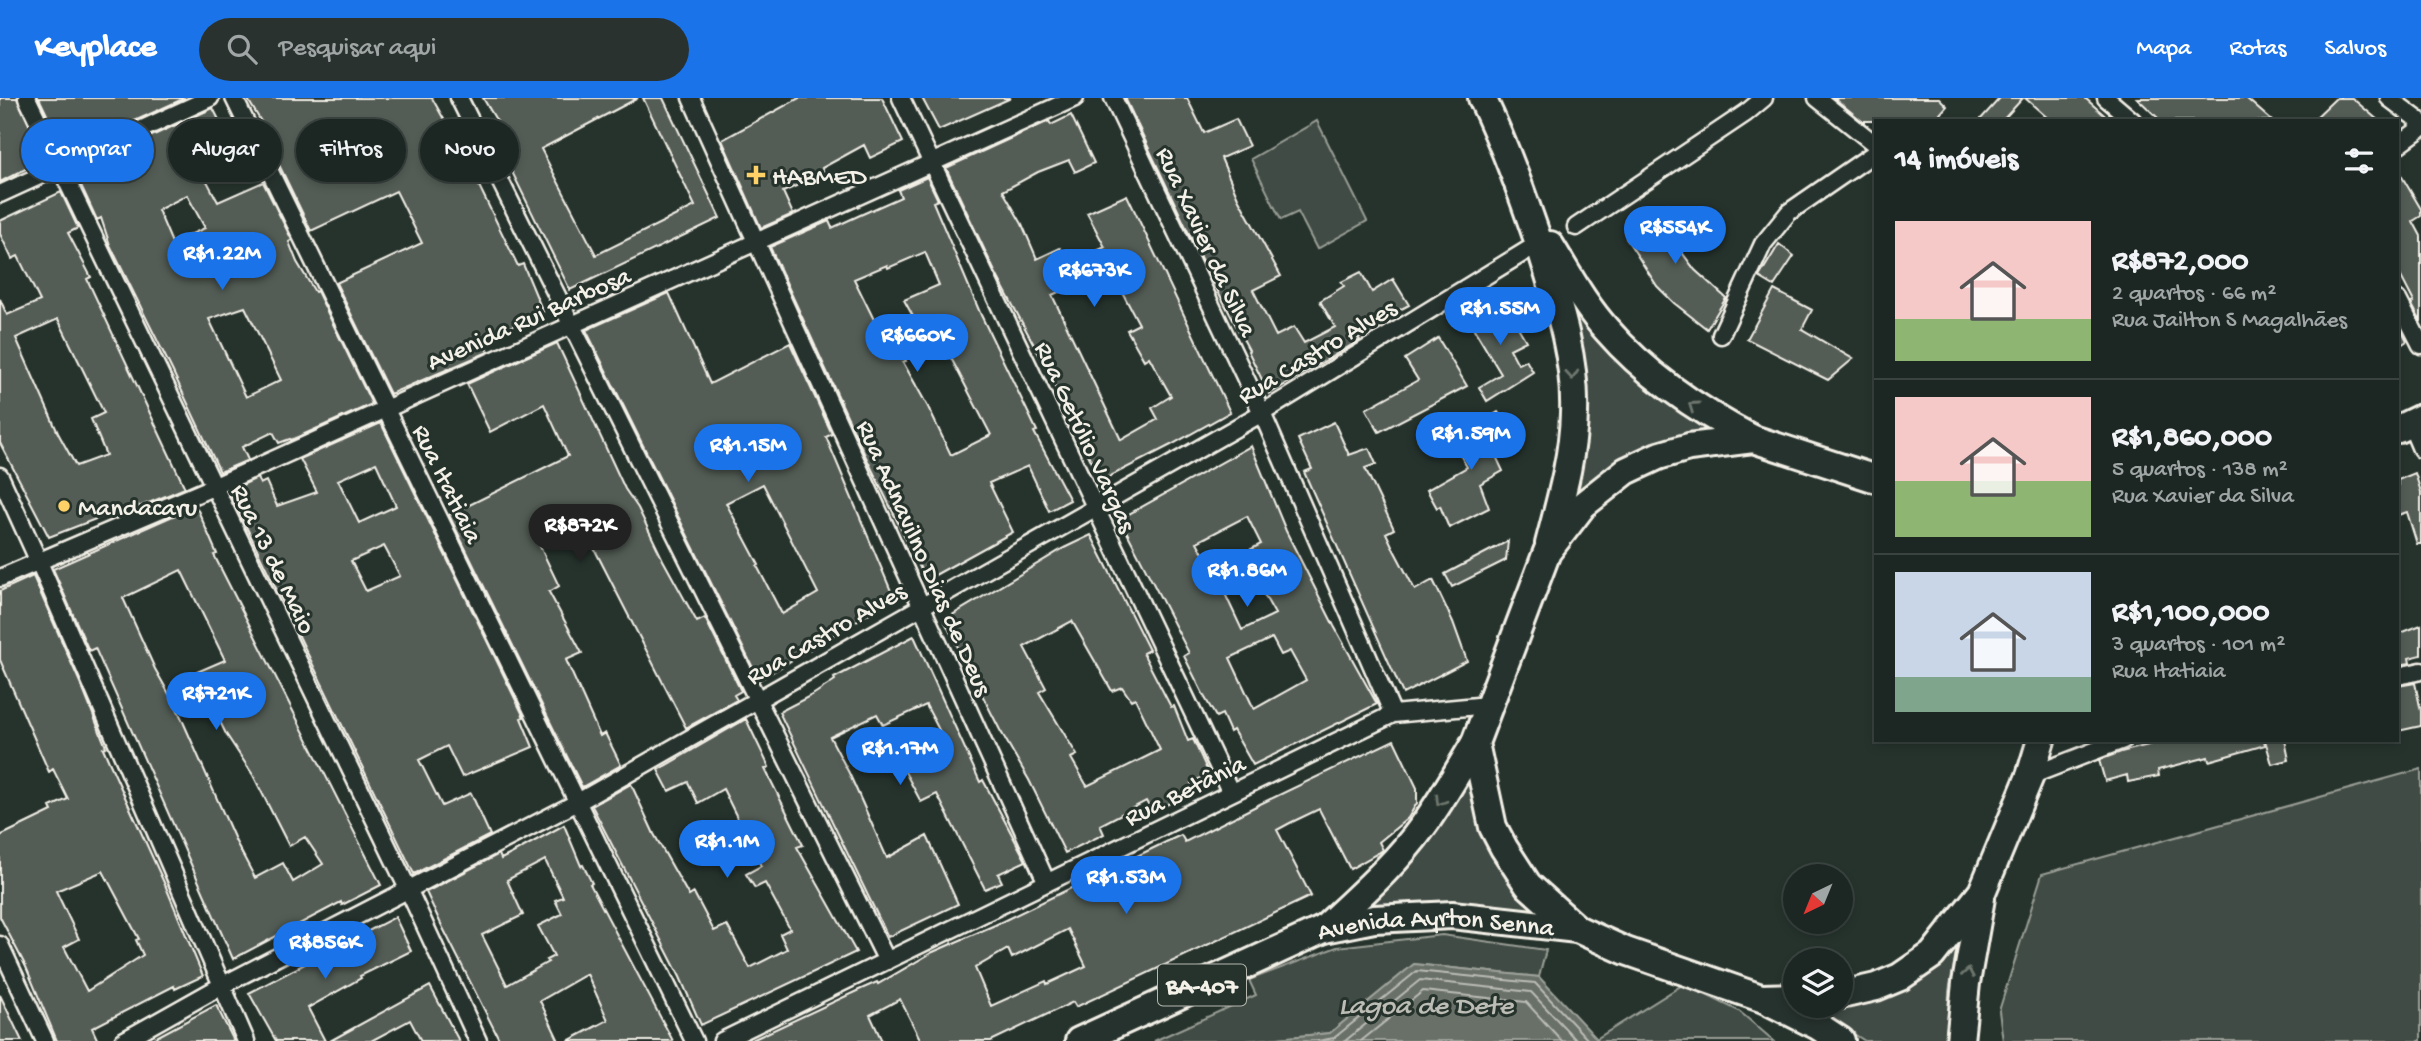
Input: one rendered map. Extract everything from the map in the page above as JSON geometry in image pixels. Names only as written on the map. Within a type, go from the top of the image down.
[{"type":"main road","points":[[1482,98],[1504,144],[1530,214],[1565,331],[1571,366],[1574,412],[1568,468],[1547,552]]},
{"type":"main road","points":[[1530,214],[1584,301],[1606,330],[1646,368],[1687,401],[1753,439],[1874,478]]},
{"type":"main road","points":[[1547,552],[1583,505],[1626,471],[1658,456],[1689,447],[1753,439]]},
{"type":"main road","name":"Avenida Ayrton Senna","points":[[1324,929],[1380,877],[1404,850],[1439,802],[1475,743],[1547,552]]},
{"type":"main road","points":[[1960,1041],[1966,983],[1982,892],[2030,776],[2040,742]]},
{"type":"main road","points":[[1475,743],[1493,827],[1504,848],[1528,885],[1577,929],[1626,951],[1761,998],[1818,1026],[1840,1041]]},
{"type":"main road","points":[[1853,992],[1876,987],[1900,977],[1932,955],[1982,892]]},
{"type":"main road","name":"Avenida Ayrton Senna","points":[[1324,929],[1374,919],[1451,915],[1577,929]]},
{"type":"main road","name":"BA-407","points":[[1079,1041],[1324,929]]},
{"type":"main road","points":[[1761,998],[1783,997]]},
{"type":"street","name":"Rua 13 de Maio","points":[[27,98],[37,119]]},
{"type":"street","points":[[154,123],[209,98]]},
{"type":"street","name":"Rua Itatiaia","points":[[234,98],[694,1041]]},
{"type":"street","points":[[459,98],[887,961]]},
{"type":"street","name":"Rua Adnavilno Dias de Deus","points":[[691,98],[1047,883]]},
{"type":"street","name":"Rua Getúlio Vargas","points":[[901,98],[1231,793]]},
{"type":"street","name":"Avenida Rui Barbosa","points":[[0,578],[213,487],[1075,98]]},
{"type":"street","name":"Rua Xavier da Silva","points":[[1113,98],[1262,413],[1392,714]]},
{"type":"street","points":[[1576,227],[1746,113],[1764,98]]},
{"type":"street","points":[[1817,98],[1874,143]]},
{"type":"street","points":[[2106,98],[2131,119]]},
{"type":"street","points":[[2389,98],[2421,122]]},
{"type":"street","points":[[2399,144],[2421,128]]},
{"type":"street","points":[[1721,335],[1763,244],[1789,212],[1874,153]]},
{"type":"street","points":[[0,194],[27,182]]},
{"type":"street","name":"Rua 13 de Maio","points":[[67,182],[409,891],[478,1041]]},
{"type":"street","name":"Rua Castro Alves","points":[[123,1041],[221,986],[578,802],[1262,413],[1539,243]]},
{"type":"street","points":[[2399,302],[2421,345]]},
{"type":"street","points":[[2410,423],[2421,449]]},
{"type":"street","points":[[0,476],[246,1041]]},
{"type":"street","points":[[2399,676],[2421,671]]},
{"type":"street","name":"Rua Betânia","points":[[722,1041],[1392,714],[1489,705]]},
{"type":"street","points":[[2030,776],[2118,742]]},
{"type":"street","points":[[0,945],[45,1041]]},
{"type":"shaded area","points":[[1317,121],[1367,221],[1317,249],[1298,212],[1281,220],[1251,159]]},
{"type":"shaded area","points":[[1567,291],[1719,433],[1575,498],[1583,446],[1585,394],[1579,343]]},
{"type":"shaded area","points":[[2421,769],[2421,1041],[2003,1041],[1999,1011],[2042,874]]},
{"type":"shaded area","points":[[1469,776],[1544,913],[1475,903],[1407,904],[1361,911]]},
{"type":"shaded area","points":[[1442,935],[1546,950],[1539,977],[1414,964],[1330,1033],[1245,1041],[1154,1041],[1256,995],[1249,980],[1337,947]]},
{"type":"shaded area","points":[[1958,941],[1949,991],[1947,1041],[1865,1041],[1827,1018],[1853,1018],[1853,999]]},
{"type":"shaded area","points":[[1684,984],[1739,1011],[1774,1041],[1593,1041]]},
{"type":"water","name":"Lagoa de Dete","points":[[1414,964],[1539,977],[1597,1039],[1245,1041],[1330,1033]]},
{"type":"building","points":[[0,98],[17,98],[27,119],[21,119],[21,171],[0,182]]},
{"type":"building","points":[[39,98],[185,98],[139,119],[49,119]]},
{"type":"building","points":[[247,98],[432,98],[444,119],[420,119],[420,182],[477,182],[518,266],[523,264],[543,312],[482,340],[488,352],[390,394],[336,283],[422,243],[396,191],[311,231],[282,171],[282,119],[260,119]]},
{"type":"building","points":[[483,98],[638,98],[541,149],[596,255],[695,206],[643,98],[663,98],[720,218],[570,290],[517,182],[519,119],[495,119]]},
{"type":"building","points":[[799,98],[882,98],[903,142],[870,158],[864,145],[822,168],[824,173],[783,192],[793,214],[761,228],[722,140]]},
{"type":"building","points":[[922,98],[1011,98],[939,130]]},
{"type":"building","points":[[1125,98],[1187,98],[1204,133],[1236,119],[1249,146],[1221,158],[1238,198],[1281,276],[1253,290],[1276,336],[1294,327],[1304,343],[1335,327],[1320,301],[1344,286],[1341,282],[1361,272],[1372,292],[1393,279],[1409,305],[1386,317],[1389,322],[1358,338],[1360,340],[1269,394]]},
{"type":"building","points":[[1834,98],[1939,98],[1947,106],[1936,119],[1862,121]]},
{"type":"building","points":[[2000,98],[2023,98],[2004,119],[1981,119]]},
{"type":"building","points":[[2025,98],[2085,98],[2109,119],[2049,119]]},
{"type":"building","points":[[2137,98],[2246,98],[2270,119],[2159,119]]},
{"type":"building","points":[[2336,98],[2352,98],[2377,119],[2314,119]]},
{"type":"building","points":[[213,108],[219,119],[189,119]]},
{"type":"building","points":[[1071,115],[1094,163],[1075,172],[1069,160],[1038,172],[1003,191],[1022,224],[1037,259],[1060,248],[1069,264],[1105,247],[1087,213],[1127,195],[1230,412],[1101,481],[1041,358],[995,272],[946,168],[1049,121],[1051,125]],"holes":[[[1111,271],[1139,324],[1127,330],[1144,360],[1149,357],[1171,396],[1152,408],[1158,419],[1121,440],[1052,295],[1099,273],[1100,276]]]},
{"type":"building","points":[[168,129],[168,182],[207,182],[218,202],[263,182],[292,240],[289,242],[297,262],[315,292],[317,291],[372,404],[291,440],[279,443],[273,432],[242,447],[248,460],[220,472],[110,245],[101,218],[97,220],[80,183],[154,182],[154,135]],"holes":[[[187,195],[205,228],[172,243],[158,210]],[[245,307],[281,380],[246,397],[209,319]]]},
{"type":"building","points":[[2399,172],[2421,209],[2421,216],[2413,221],[2421,236],[2421,322],[2411,303],[2414,302],[2399,273]]},
{"type":"building","points":[[927,177],[938,200],[933,202],[981,315],[1037,431],[1034,432],[1070,500],[1049,511],[1028,466],[989,483],[1013,532],[926,580],[864,453],[770,247],[829,221],[832,228],[901,197],[898,190]],"holes":[[[925,252],[939,285],[904,300],[915,320],[882,336],[854,279]],[[938,333],[991,435],[951,455],[903,362],[906,361],[900,349]]]},
{"type":"building","points":[[61,192],[78,228],[68,233],[91,277],[87,279],[185,488],[139,507],[137,503],[49,537],[0,443],[0,299],[7,315],[40,301],[18,256],[12,259],[0,234],[0,221]],"holes":[[[58,319],[104,413],[91,419],[106,455],[76,466],[58,433],[16,338]]]},
{"type":"building","points":[[1668,204],[1693,233],[1678,247],[1695,270],[1726,298],[1707,329],[1657,286],[1626,238]]},
{"type":"building","points":[[1779,244],[1794,256],[1774,286],[1759,277]]},
{"type":"building","points":[[1774,290],[1812,310],[1802,329],[1853,359],[1828,380],[1747,339]]},
{"type":"building","points":[[669,293],[710,384],[790,343],[832,434],[826,437],[894,598],[759,680],[586,330]],"holes":[[[763,484],[818,593],[782,614],[726,503]]]},
{"type":"building","points":[[1502,299],[1526,341],[1510,349],[1518,364],[1526,360],[1533,372],[1487,401],[1479,387],[1501,374],[1468,319]]},
{"type":"building","points":[[2399,324],[2407,341],[2399,346]]},
{"type":"building","points":[[1438,338],[1467,386],[1379,432],[1366,409],[1418,380],[1405,359]]},
{"type":"building","points":[[557,343],[625,489],[638,508],[697,622],[705,618],[741,691],[734,695],[737,700],[686,728],[577,515],[536,538],[559,586],[549,592],[582,653],[566,660],[600,736],[605,733],[621,765],[582,787],[449,515],[568,456],[544,404],[490,432],[467,384]]},
{"type":"building","points":[[1498,412],[1508,427],[1498,433],[1504,447],[1494,452],[1503,471],[1480,484],[1489,508],[1449,528],[1440,506],[1437,508],[1427,490],[1467,467],[1452,440]]},
{"type":"building","points":[[1334,422],[1349,455],[1369,448],[1376,464],[1365,468],[1394,529],[1386,533],[1415,590],[1433,580],[1453,622],[1467,661],[1403,694],[1304,472],[1312,469],[1298,439]]},
{"type":"building","points":[[381,423],[524,717],[521,718],[533,747],[462,777],[447,746],[419,760],[442,806],[471,793],[490,835],[414,874],[229,491],[257,478],[260,484],[266,481],[277,506],[317,492],[300,459]],"holes":[[[376,463],[396,506],[359,523],[338,480]],[[384,546],[400,576],[366,591],[351,561]]]},
{"type":"building","points":[[1251,446],[1286,531],[1377,704],[1253,765],[1233,730],[1230,732],[1222,714],[1216,717],[1204,696],[1184,656],[1189,653],[1120,519]],"holes":[[[1247,516],[1261,544],[1212,570],[1197,542]],[[1250,570],[1275,614],[1242,630],[1220,583]],[[1272,638],[1281,655],[1290,651],[1306,680],[1254,709],[1230,658]]]},
{"type":"building","points":[[2415,473],[2421,492],[2421,544],[2417,544],[2407,512],[2399,515],[2399,480]]},
{"type":"building","points":[[193,507],[197,508],[217,554],[214,555],[381,885],[342,905],[341,902],[233,959],[95,648],[89,651],[53,569]],"holes":[[[181,570],[225,660],[197,672],[209,699],[226,734],[253,775],[289,846],[305,837],[323,864],[293,882],[283,863],[255,878],[123,598]]]},
{"type":"building","points":[[1091,535],[1149,650],[1143,653],[1171,707],[1174,706],[1188,741],[1193,739],[1209,774],[1191,783],[1195,791],[1152,812],[1146,801],[1100,825],[1104,834],[1065,853],[944,620],[1064,548]],"holes":[[[1072,621],[1112,691],[1122,687],[1131,700],[1135,698],[1160,750],[1087,786],[1071,758],[1077,755],[1039,692],[1046,688],[1024,647]]]},
{"type":"building","points":[[1508,541],[1506,560],[1452,587],[1445,574]]},
{"type":"building","points":[[33,576],[82,687],[106,747],[103,748],[203,976],[175,989],[174,986],[92,1028],[98,1041],[57,1041],[26,967],[0,917],[0,836],[52,811],[50,807],[68,799],[53,769],[49,772],[0,660],[0,591]],"holes":[[[103,871],[139,939],[136,940],[143,955],[87,991],[64,947],[79,939],[56,891]]]},
{"type":"building","points":[[2421,625],[2421,655],[2409,658],[2410,663],[2399,665],[2399,634]]},
{"type":"building","points":[[914,636],[980,782],[983,780],[1026,861],[998,874],[1002,882],[985,889],[937,794],[921,802],[904,770],[948,747],[926,705],[883,725],[877,714],[830,737],[887,858],[927,836],[958,904],[888,937],[779,712],[814,694],[835,680],[834,678]]},
{"type":"building","points":[[2415,683],[2421,726],[2399,731],[2399,686]]},
{"type":"building","points":[[746,719],[769,767],[765,769],[803,845],[797,847],[856,952],[701,1025],[680,977],[592,806],[631,784],[654,834],[689,896],[694,893],[714,931],[727,925],[750,968],[787,949],[780,934],[790,929],[765,883],[755,888],[746,874],[761,866],[723,789],[698,803],[688,782],[669,791],[658,770]]},
{"type":"building","points":[[1394,740],[1417,788],[1417,803],[1408,818],[1379,842],[1383,850],[1350,869],[1319,809],[1277,830],[1311,896],[1076,1007],[1073,1002],[991,1041],[921,1041],[900,999],[870,1015],[882,1041],[750,1041],[859,990],[877,982],[878,984],[933,952],[1168,841],[1181,835],[1185,842]],"holes":[[[1068,929],[1086,966],[991,1006],[975,968],[1008,949],[1012,958]]]},
{"type":"building","points":[[2160,742],[2264,742],[2265,745],[2209,761],[2208,757],[2158,770],[2159,776],[2128,782],[2127,775],[2105,781],[2099,760]]},
{"type":"building","points":[[2266,742],[2285,742],[2289,760],[2272,764]]},
{"type":"building","points":[[564,825],[581,866],[583,865],[592,883],[590,884],[673,1041],[568,1041],[608,1020],[587,974],[540,1001],[559,1041],[500,1041],[426,892],[499,854],[501,859]],"holes":[[[545,860],[563,897],[555,900],[562,914],[538,926],[554,956],[507,985],[482,935],[523,915],[507,880]]]},
{"type":"building","points":[[395,917],[411,951],[360,976],[361,978],[308,1008],[325,1041],[276,1041],[249,993]]},
{"type":"building","points":[[430,986],[459,1041],[421,1041],[410,1020],[371,1041],[330,1041]]},
{"type":"building","points":[[0,995],[22,1041],[0,1041]]},
{"type":"building","points":[[216,1005],[234,1041],[149,1041]]},
{"type":"place","name":"HABMED","points":[[756,175]]},
{"type":"place","name":"Mandacaru","points":[[64,506]]}]
